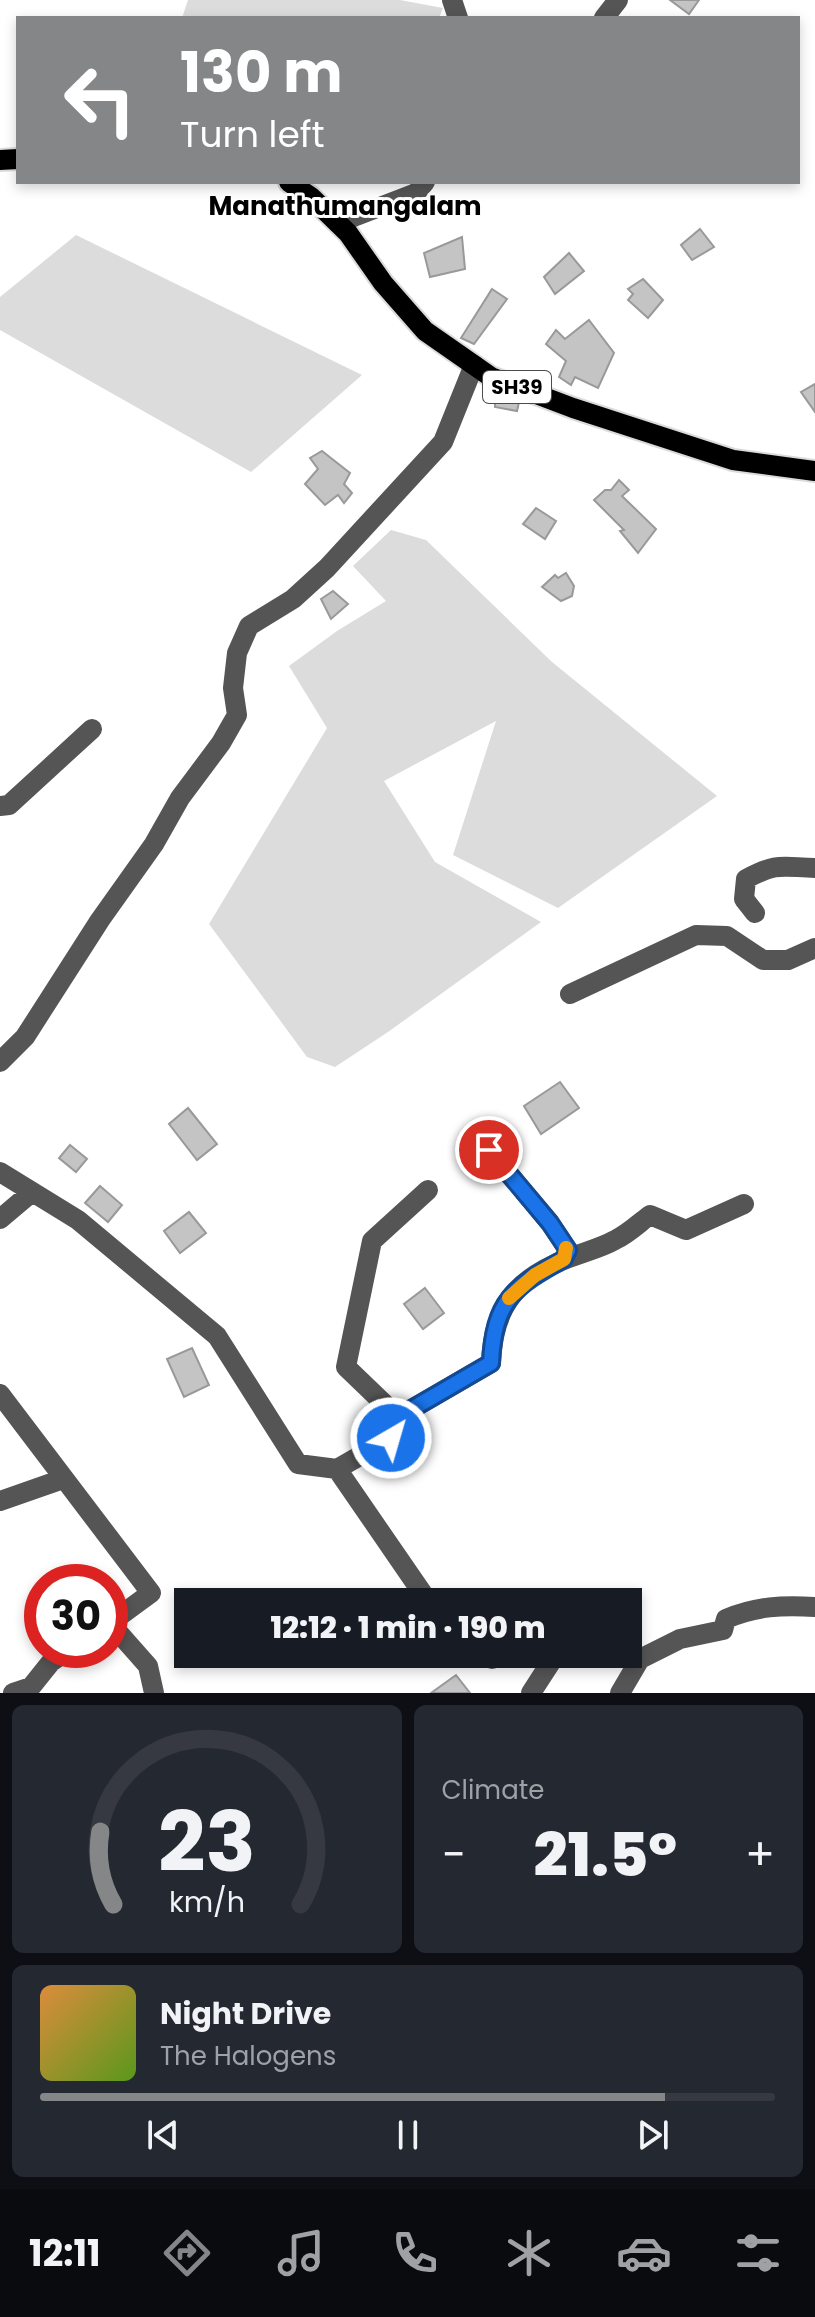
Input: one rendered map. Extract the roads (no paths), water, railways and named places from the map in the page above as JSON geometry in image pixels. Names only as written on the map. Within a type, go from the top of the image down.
[{"type":"main road","name":"SH39","points":[[292,184],[311,197],[348,233],[383,283],[425,331],[491,377],[573,408],[733,460],[815,471]]},
{"type":"street","points":[[606,16],[618,0]]},
{"type":"street","points":[[338,223],[416,193],[423,184]]},
{"type":"street","points":[[0,1062],[25,1037],[237,715],[233,688],[237,653],[249,626],[293,599],[327,568],[443,442],[474,365]]},
{"type":"street","points":[[0,806],[9,805],[92,729]]},
{"type":"street","points":[[755,913],[744,899],[746,879],[780,864],[815,868]]},
{"type":"street","points":[[570,994],[696,935],[727,936],[763,960],[788,960],[815,948]]},
{"type":"street","points":[[489,1150],[550,1223],[568,1250],[564,1259]]},
{"type":"street","points":[[0,1172],[78,1220],[217,1336],[298,1464],[337,1469],[391,1438],[398,1417],[491,1363],[492,1339],[499,1313],[511,1294],[535,1275],[564,1259],[615,1240],[650,1215],[686,1230],[744,1204]]},
{"type":"street","points":[[398,1417],[346,1367],[372,1241],[428,1190]]},
{"type":"street","points":[[0,1219],[32,1192]]},
{"type":"street","points":[[0,1396],[151,1593],[128,1610]]},
{"type":"street","points":[[337,1469],[419,1588]]},
{"type":"street","points":[[0,1501],[63,1479]]},
{"type":"street","points":[[620,1693],[640,1659],[680,1639],[723,1630],[726,1619],[745,1611],[779,1605],[815,1607]]},
{"type":"street","points":[[128,1643],[148,1666],[154,1693]]},
{"type":"street","points":[[13,1693],[31,1687],[46,1668]]},
{"type":"street","points":[[531,1693],[547,1668]]},
{"type":"district","name":"Manathumangalam","points":[[345,206]]}]
